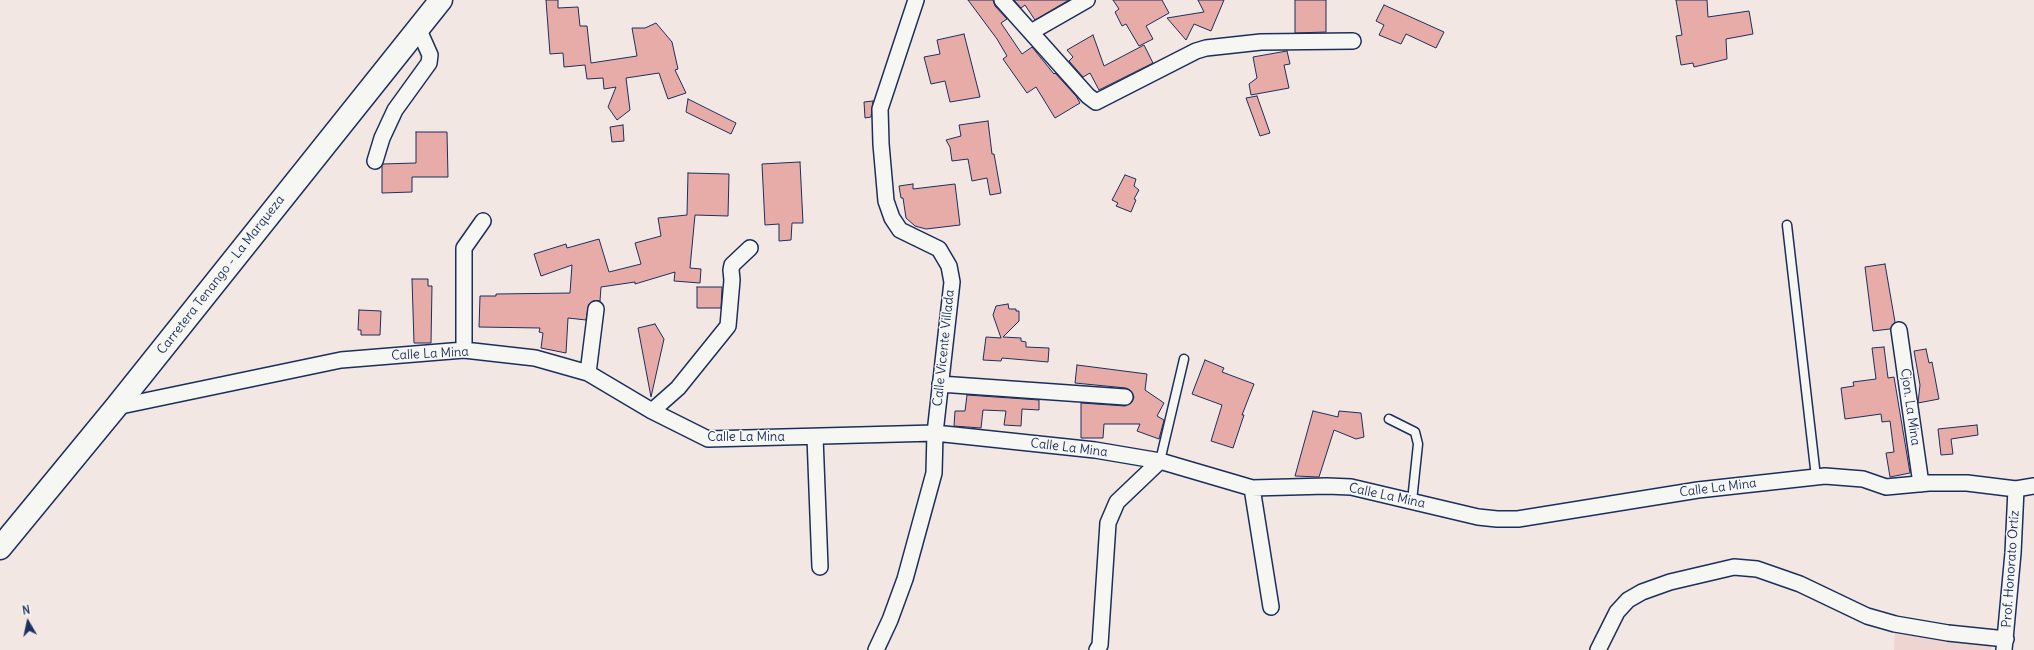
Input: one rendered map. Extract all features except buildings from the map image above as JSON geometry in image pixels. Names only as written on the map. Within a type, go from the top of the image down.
[{"type":"main road","name":"Carretera Tenango - La Marqueza","points":[[0,548],[116,408],[441,0]]},
{"type":"street","name":"Calle Vicente Villada","points":[[876,650],[890,620],[907,571],[934,473],[935,433],[952,282],[949,266],[939,249],[900,230],[895,224],[886,202],[881,144],[880,109],[916,0]]},
{"type":"street","points":[[1002,0],[1088,96],[1096,102],[1196,51],[1206,48],[1261,42],[1353,41]]},
{"type":"street","points":[[1031,32],[1087,0]]},
{"type":"street","points":[[375,161],[382,138],[395,110],[429,63],[430,55],[418,28]]},
{"type":"street","points":[[464,350],[464,248],[483,221]]},
{"type":"street","points":[[652,411],[678,388],[726,329],[730,321],[732,265],[750,248]]},
{"type":"street","points":[[588,373],[596,309]]},
{"type":"street","name":"Cjon. La Mina","points":[[1899,330],[1921,484]]},
{"type":"street","name":"Calle La Mina","points":[[116,408],[341,360],[464,350],[536,358],[588,373],[652,411],[708,440],[935,433],[1094,450],[1160,461],[1252,488],[1327,486],[1351,487],[1478,517],[1518,519],[1698,490],[1816,477],[1851,477],[1886,487],[1921,484],[1967,484],[2016,489],[2034,486]]},
{"type":"street","points":[[940,384],[1125,397]]},
{"type":"street","points":[[815,437],[820,567]]},
{"type":"street","points":[[1097,650],[1100,645],[1108,523],[1117,502],[1160,461]]},
{"type":"street","points":[[1252,488],[1271,607]]},
{"type":"street","name":"Prof. Honorato Ortíz","points":[[2005,645],[2013,553],[2016,489]]},
{"type":"street","points":[[1598,650],[1618,612],[1628,600],[1642,592],[1670,582],[1734,567],[1757,569],[1800,584],[1867,616],[1895,624],[2005,645]]},
{"type":"lane","points":[[1787,225],[1816,477]]},
{"type":"lane","points":[[1160,461],[1184,359]]},
{"type":"lane","points":[[1389,419],[1415,432],[1418,444],[1412,501]]},
{"type":"shaded area","points":[[1895,624],[1993,637],[1991,650],[1894,650]]}]
